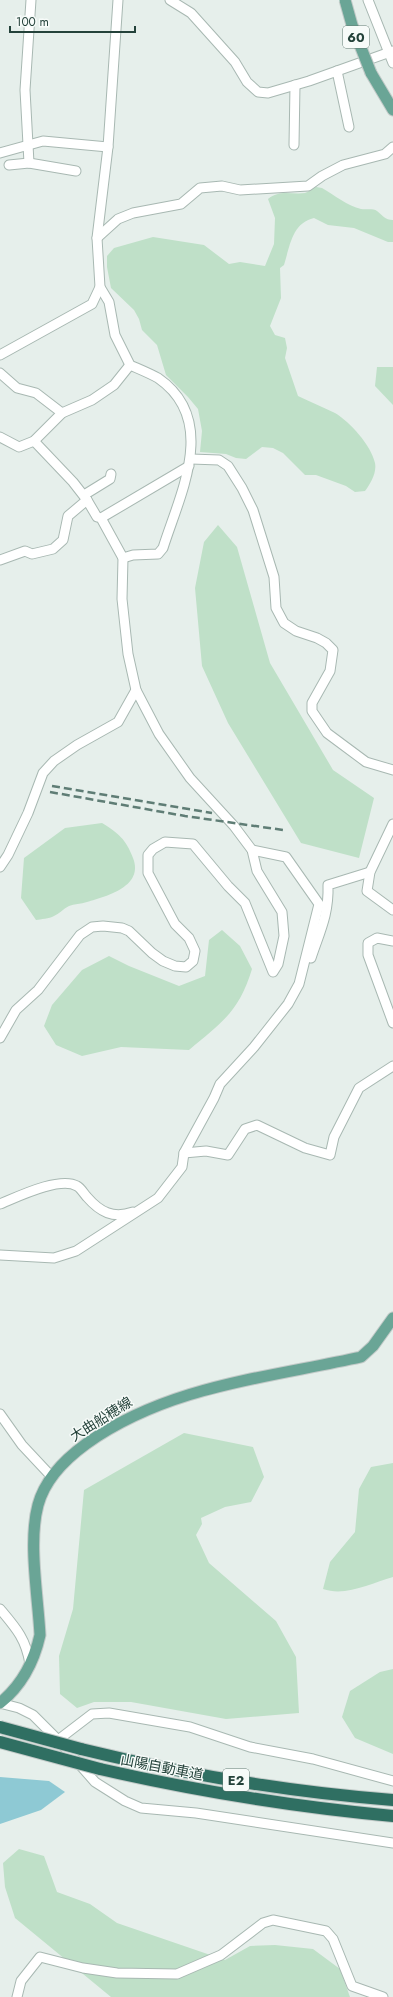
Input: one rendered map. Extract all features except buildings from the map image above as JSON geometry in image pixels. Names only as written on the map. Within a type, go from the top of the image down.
[{"type":"highway","name":"山陽自動車道","points":[[0,1727],[81,1749],[180,1771],[279,1787],[393,1800]]},
{"type":"highway","name":"山陽自動車道","points":[[0,1742],[100,1769],[180,1787],[274,1802],[393,1816]]},
{"type":"main road","name":"60","points":[[345,0],[352,25],[371,73],[393,110]]},
{"type":"main road","name":"大曲船穂線","points":[[0,1703],[14,1691],[37,1649],[40,1635],[34,1547],[35,1525],[38,1506],[43,1490],[51,1476],[78,1450],[98,1436],[145,1410],[172,1399],[237,1382],[361,1357],[373,1346],[393,1318]]},
{"type":"street","points":[[29,164],[29,145],[24,90],[31,0]]},
{"type":"street","points":[[118,0],[108,147],[97,238],[100,287],[109,302],[115,335],[130,365],[158,378],[178,397],[187,415],[192,437],[190,463],[181,498],[163,548],[158,554],[133,555],[123,558]]},
{"type":"street","points":[[170,0],[191,13],[235,62],[247,82],[258,92],[268,93],[295,85],[390,52]]},
{"type":"street","points":[[368,0],[390,52],[393,64]]},
{"type":"street","points":[[337,71],[349,127]]},
{"type":"street","points":[[294,145],[295,85]]},
{"type":"street","points":[[0,152],[43,141],[108,147]]},
{"type":"street","points":[[97,238],[118,219],[132,213],[181,204],[200,188],[222,186],[240,190],[308,186],[343,164],[385,154],[393,146]]},
{"type":"street","points":[[8,165],[29,164],[76,171]]},
{"type":"street","points":[[0,355],[92,304],[100,287]]},
{"type":"street","points":[[0,437],[19,447],[34,441],[62,413],[92,400],[114,385],[130,365]]},
{"type":"street","points":[[0,373],[17,388],[36,394],[62,413]]},
{"type":"street","points":[[0,1038],[16,1010],[38,990],[80,935],[92,927],[103,926],[122,928],[129,932],[152,953],[175,966],[186,967],[193,961],[195,951],[189,938],[175,924],[148,873],[148,855],[153,849],[165,842],[193,844],[228,886],[245,903],[273,972],[278,964],[284,936],[282,912],[257,871],[252,850],[234,826],[190,778],[159,734],[136,690],[128,654],[122,600],[123,558],[101,518],[97,517],[85,497],[34,441]]},
{"type":"street","points":[[101,518],[190,463],[219,460],[228,466],[242,488],[253,510],[274,577],[276,608],[284,623],[296,631],[322,640],[334,650],[330,671],[312,703],[312,711],[327,733],[366,762],[393,770]]},
{"type":"street","points":[[0,560],[25,552],[32,554],[53,549],[63,540],[68,516],[85,497],[110,479],[111,474]]},
{"type":"street","points":[[0,867],[8,855],[28,813],[43,773],[54,761],[76,745],[118,722],[136,690]]},
{"type":"street","points":[[393,824],[370,872],[367,890],[393,910]]},
{"type":"street","points":[[0,1255],[61,1257],[76,1251],[148,1206],[158,1198],[182,1167],[184,1153],[220,1084],[254,1047],[288,1004],[299,984],[319,904],[286,857],[252,850]]},
{"type":"street","points":[[303,967],[308,965],[326,916],[329,903],[328,885],[370,872]]},
{"type":"street","points":[[393,941],[377,938],[368,943],[368,955],[393,1023]]},
{"type":"street","points":[[184,1153],[206,1151],[228,1155],[245,1129],[257,1124],[305,1148],[330,1155],[334,1137],[359,1088],[393,1066]]},
{"type":"street","points":[[0,1204],[33,1191],[66,1183],[77,1186],[94,1205],[112,1215],[127,1214],[148,1206]]},
{"type":"street","points":[[0,1414],[22,1445],[51,1476]]},
{"type":"street","points":[[0,1609],[28,1647],[30,1664]]},
{"type":"street","points":[[0,1703],[20,1708],[33,1715],[58,1740],[95,1782],[125,1801],[141,1808],[196,1813],[393,1843]]},
{"type":"street","points":[[58,1740],[92,1714],[109,1713],[190,1727],[250,1746],[313,1759],[393,1781]]},
{"type":"street","points":[[17,1997],[21,1981],[40,1957],[83,1968],[117,1973],[177,1974],[221,1955],[263,1923],[272,1920],[326,1931],[333,1939],[352,1986],[383,1997]]},
{"type":"green space","points":[[316,187],[322,188],[351,205],[361,209],[375,210],[386,218],[393,220],[393,242],[388,242],[354,228],[328,225],[314,218],[301,225],[293,236],[284,265],[280,268],[281,298],[270,326],[275,335],[285,338],[287,348],[285,358],[298,396],[341,417],[365,442],[373,456],[375,471],[371,482],[365,491],[355,492],[346,486],[316,475],[305,475],[283,453],[273,448],[262,447],[246,459],[236,458],[226,454],[200,452],[202,431],[198,409],[166,375],[157,345],[142,330],[139,319],[134,310],[111,288],[107,267],[107,256],[114,248],[153,237],[204,245],[229,264],[240,262],[265,266],[274,244],[275,218],[268,199],[282,193],[305,193]]},
{"type":"green space","points":[[377,367],[393,367],[393,405],[375,386]]},
{"type":"green space","points":[[218,525],[237,547],[270,663],[333,770],[374,798],[359,858],[301,843],[228,723],[202,666],[195,588],[204,542]]},
{"type":"green space","points":[[102,823],[121,837],[130,851],[135,868],[129,883],[105,897],[69,906],[52,917],[36,920],[21,898],[24,858],[65,828]]},
{"type":"green space","points":[[222,930],[240,946],[252,969],[241,996],[228,1015],[189,1050],[121,1047],[82,1056],[56,1045],[44,1026],[52,1005],[82,970],[109,956],[129,966],[179,986],[205,976],[209,940]]},
{"type":"green space","points":[[184,1433],[253,1447],[264,1477],[251,1502],[225,1507],[201,1518],[202,1524],[196,1535],[209,1563],[276,1621],[296,1657],[299,1713],[226,1719],[131,1702],[94,1702],[77,1708],[60,1694],[59,1656],[73,1609],[84,1490]]},
{"type":"green space","points":[[393,1463],[393,1577],[367,1586],[349,1590],[332,1591],[323,1589],[330,1562],[355,1532],[359,1489],[371,1467]]},
{"type":"green space","points":[[393,1669],[393,1754],[355,1738],[342,1717],[350,1691],[380,1672]]},
{"type":"green space","points":[[19,1849],[44,1856],[57,1892],[90,1904],[117,1923],[225,1960],[250,1946],[275,1945],[313,1949],[340,1969],[350,1997],[111,1997],[15,1918],[5,1887],[3,1863]]},
{"type":"water","points":[[0,1777],[49,1781],[65,1792],[41,1810],[0,1824]]},
{"type":"railway","points":[[52,786],[212,813]]},
{"type":"railway","points":[[50,792],[185,816],[283,830]]}]
